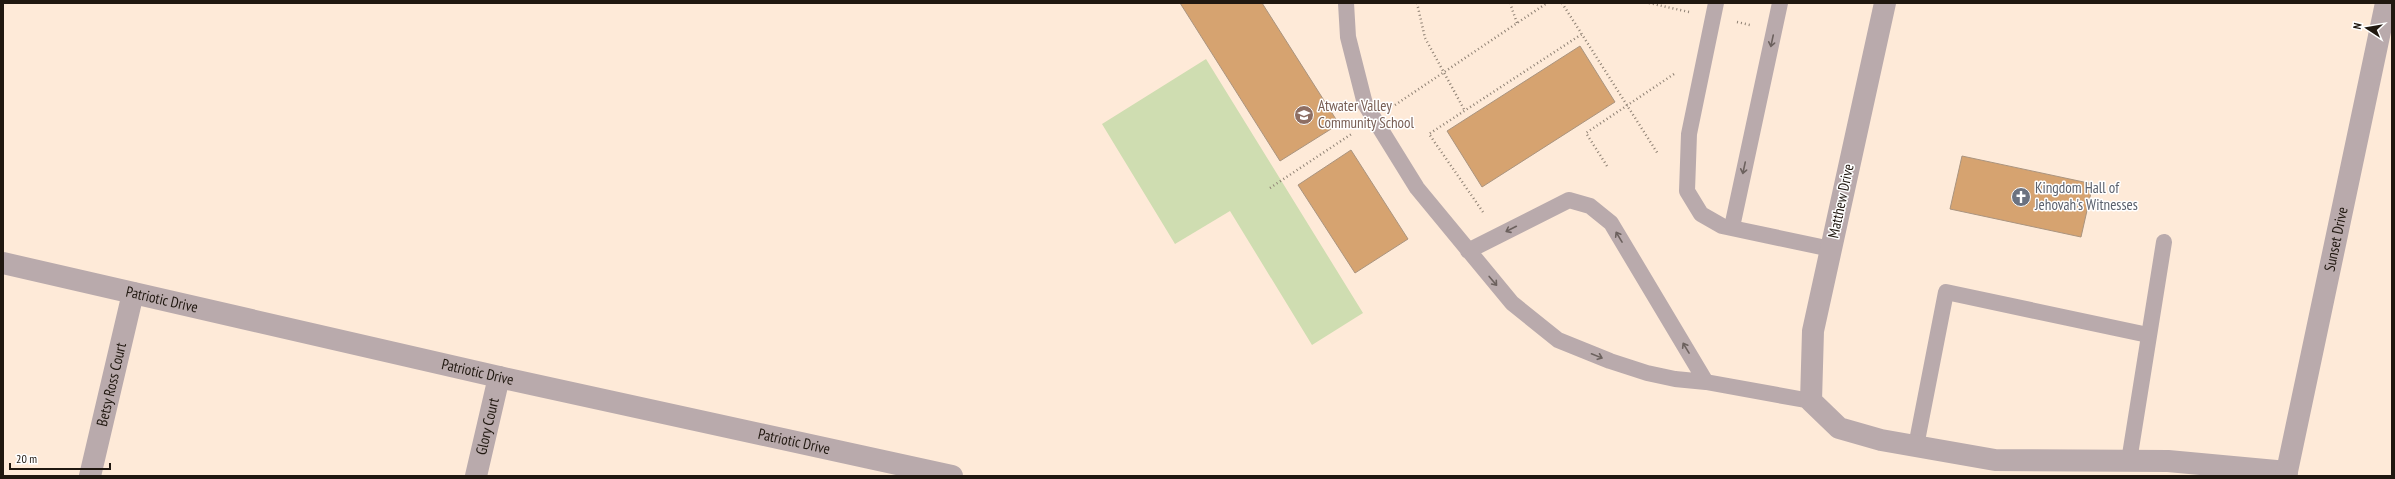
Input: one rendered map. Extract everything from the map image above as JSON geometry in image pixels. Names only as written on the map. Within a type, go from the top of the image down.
[{"type":"street","name":"Matthew Drive","points":[[1811,400],[1813,332],[1885,3]]},
{"type":"street","name":"Sunset Drive","points":[[2286,474],[2386,3]]},
{"type":"street","name":"Patriotic Drive","points":[[3,263],[499,377],[869,467],[952,476]]},
{"type":"street","name":"Betsy Ross Court","points":[[90,476],[133,293]]},
{"type":"street","name":"Glory Court","points":[[476,476],[499,377]]},
{"type":"street","points":[[1811,400],[1839,428],[1881,440],[1995,460],[2168,461],[2286,474]]},
{"type":"lane","points":[[1346,3],[1348,37],[1365,104],[1417,188],[1512,303],[1558,340],[1647,374],[1706,382],[1811,400]]},
{"type":"lane","points":[[1716,3],[1689,134],[1687,191],[1701,214],[1722,226],[1831,249]]},
{"type":"lane","points":[[1732,228],[1780,3]]},
{"type":"lane","points":[[1468,251],[1569,200],[1590,206],[1611,224],[1706,382]]},
{"type":"lane","points":[[2129,461],[2164,242]]},
{"type":"lane","points":[[1916,446],[1946,292],[2148,335]]},
{"type":"path","points":[[1417,3],[1425,38],[1465,111]]},
{"type":"path","points":[[1510,3],[1517,23]]},
{"type":"path","points":[[1270,188],[1547,3]]},
{"type":"path","points":[[1562,3],[1658,154]]},
{"type":"path","points":[[1483,212],[1429,134],[1582,34]]},
{"type":"path","points":[[1607,166],[1586,133],[1675,73]]},
{"type":"green space","points":[[1206,59],[1363,313],[1312,345],[1230,211],[1175,244],[1102,124]]},
{"type":"building","points":[[1180,3],[1262,3],[1339,124],[1280,161]]},
{"type":"building","points":[[1580,46],[1615,102],[1482,187],[1447,131]]},
{"type":"building","points":[[1351,150],[1408,239],[1355,273],[1298,185]]},
{"type":"building","name":"Kingdom Hall of Jehovah's Witnesses","points":[[1962,156],[2093,184],[2081,237],[1950,209]]},
{"type":"place","name":"Atwater Valley Community School","points":[[1304,115]]},
{"type":"place","name":"Kingdom Hall of Jehovah's Witnesses","points":[[2021,197]]}]
